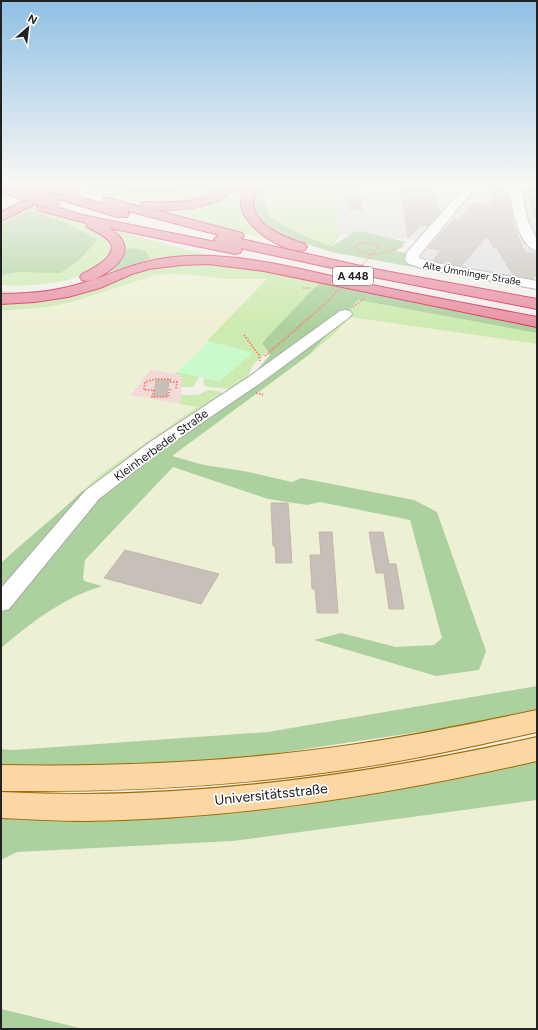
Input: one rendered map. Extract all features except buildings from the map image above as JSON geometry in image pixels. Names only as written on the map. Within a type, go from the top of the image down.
[{"type":"highway","points":[[1,289],[29,290],[68,284],[92,275],[111,262],[116,256],[118,250],[115,240],[103,231]]},
{"type":"highway","points":[[143,231],[240,251]]},
{"type":"highway","name":"A 448","points":[[160,231],[240,251],[381,282],[537,312]]},
{"type":"highway","name":"A 448","points":[[191,231],[307,259],[537,304]]},
{"type":"highway","points":[[218,231],[283,247],[537,295]]},
{"type":"highway","points":[[268,231],[292,244],[318,253]]},
{"type":"highway","points":[[1,299],[60,294],[91,286],[142,267],[173,261],[205,260],[234,262],[281,269],[390,293],[537,322]]},
{"type":"main road","points":[[1,778],[58,779],[152,776],[249,769],[316,762],[406,749],[537,722]]},
{"type":"main road","name":"Universitätsstraße","points":[[1,805],[97,807],[291,793],[421,773],[496,759],[537,749]]},
{"type":"street","name":"Alte Ümminger Straße","points":[[433,231],[412,255],[412,260],[414,262],[537,285]]},
{"type":"street","points":[[527,231],[533,245],[537,248]]},
{"type":"street","name":"Kleinherbeder Straße","points":[[1,603],[92,495],[156,446],[256,379],[345,314]]},
{"type":"path","points":[[256,379],[253,371],[260,361],[329,300],[378,248],[379,246],[368,243],[355,246],[362,252],[380,254],[412,243],[424,241]]},
{"type":"path","points":[[345,314],[366,297]]},
{"type":"path","points":[[244,335],[259,355],[260,361]]},
{"type":"path","points":[[170,389],[168,397],[152,397],[154,390],[144,390],[145,382],[156,379],[170,379],[170,382],[177,382],[176,389]]},
{"type":"shaded area","points":[[339,231],[537,231],[537,286],[407,261],[405,257],[406,253],[415,243],[415,240],[340,235]]},
{"type":"shaded area","points":[[151,369],[183,375],[180,404],[130,396]]},
{"type":"green space","points":[[1,231],[96,231],[108,242],[110,250],[101,265],[75,278],[43,284],[1,285]]},
{"type":"green space","points":[[1,231],[81,231],[98,240],[79,260],[60,273],[18,272],[1,275]]},
{"type":"green space","points":[[107,231],[118,231],[223,259],[186,258],[75,288],[1,297],[1,291],[25,292],[50,290],[74,285],[85,281],[116,262]],"holes":[[[123,256],[145,261],[125,268],[118,263]]]},
{"type":"green space","points":[[234,231],[269,231],[279,242]]},
{"type":"green space","points":[[275,231],[295,231],[332,246],[353,233],[360,231],[406,242],[396,251],[406,253],[405,257],[407,260],[537,286],[537,290],[331,252],[287,237]]},
{"type":"green space","points":[[294,231],[340,231],[340,235],[332,246]]},
{"type":"green space","points":[[132,248],[146,251],[150,258],[136,265],[118,271],[110,269],[119,261],[125,250]]},
{"type":"green space","points":[[223,263],[322,282],[262,343],[267,352],[252,366],[247,380],[231,389],[208,387],[205,386],[203,381],[205,378],[220,381],[252,353],[207,341],[267,279],[223,279],[193,275],[156,275],[72,302],[47,307],[1,311],[1,302],[13,302],[165,265]]},
{"type":"green space","points":[[171,274],[223,279],[268,278],[209,341],[175,374],[151,369],[130,395],[198,407],[101,474],[63,510],[21,543],[1,563],[1,311],[47,307],[72,302],[156,275]]},
{"type":"green space","points":[[322,282],[537,324],[537,333],[358,300],[310,354],[172,456],[204,465],[244,471],[292,482],[301,478],[414,500],[437,512],[486,651],[479,670],[436,676],[314,640],[341,633],[396,647],[434,645],[442,638],[410,520],[320,502],[307,505],[268,499],[173,467],[85,560],[84,581],[102,586],[61,604],[36,620],[1,648],[1,563],[82,491],[97,498],[257,372],[257,370],[270,355],[262,343],[313,289]]},
{"type":"green space","points":[[358,300],[537,333],[537,344],[350,317],[332,336],[310,354]]},
{"type":"green space","points":[[350,317],[537,344],[537,686],[268,732],[14,750],[1,749],[1,648],[31,623],[60,603],[101,586],[84,581],[84,560],[173,467],[268,499],[307,505],[320,502],[410,520],[442,638],[434,645],[396,647],[341,633],[315,640],[479,670],[437,512],[414,500],[301,478],[292,482],[244,471],[204,465],[171,456],[310,354],[332,336]]},
{"type":"green space","points":[[209,341],[253,353],[220,381],[177,372]]},
{"type":"green space","points":[[177,372],[199,377],[193,387],[181,387],[183,376],[175,374]]},
{"type":"green space","points":[[208,390],[218,391],[224,394],[87,493],[82,491],[101,474],[197,407],[180,404],[181,395],[198,395]]},
{"type":"green space","points":[[537,686],[537,711],[519,717],[252,757],[120,766],[1,766],[1,749],[14,750],[268,732]]},
{"type":"green space","points":[[537,762],[537,800],[233,841],[17,852],[1,860],[1,819],[141,815],[307,804],[421,781]]},
{"type":"green space","points":[[537,800],[537,1029],[84,1029],[1,1009],[1,860],[17,852],[233,841]]},
{"type":"green space","points":[[1,1009],[84,1029],[1,1029]]}]
